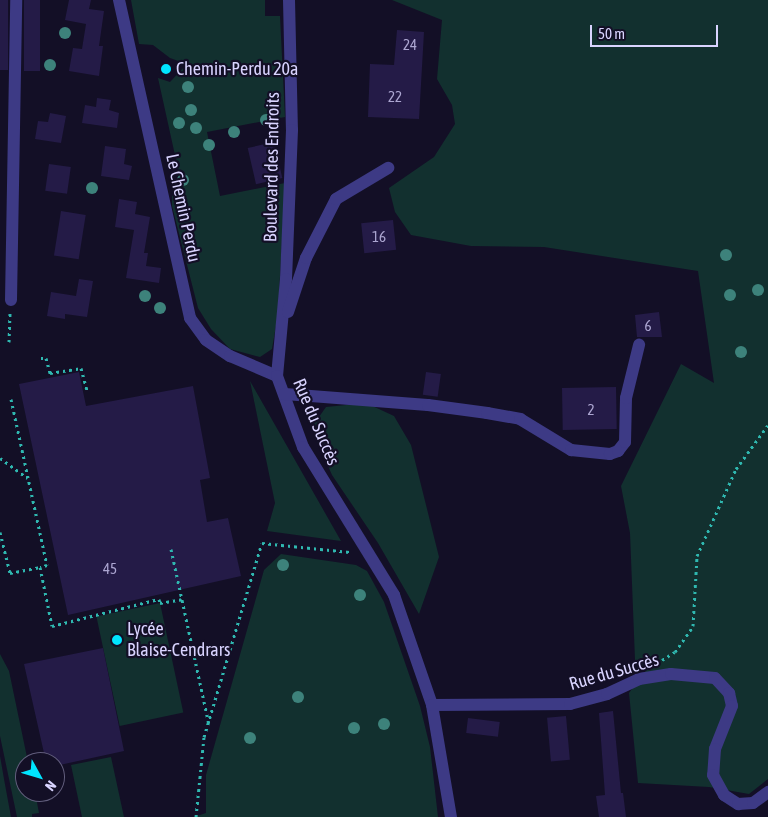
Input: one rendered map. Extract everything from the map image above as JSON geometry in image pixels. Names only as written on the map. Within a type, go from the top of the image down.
[{"type":"street","points":[[11,300],[16,0]]},
{"type":"street","name":"Le Chemin Perdu","points":[[119,0],[190,318],[206,340],[230,356],[277,376]]},
{"type":"street","name":"Boulevard des Endroits","points":[[281,336],[292,130],[289,0]]},
{"type":"street","points":[[281,336],[306,258],[336,199],[388,168]]},
{"type":"street","name":"Rue du Succès","points":[[281,336],[277,376],[303,447],[394,595],[432,705],[451,817]]},
{"type":"street","points":[[285,394],[428,405],[495,414],[520,419],[571,450],[610,454],[618,451],[625,442],[626,398],[639,345]]},
{"type":"street","name":"Rue du Succès","points":[[432,705],[570,704],[607,694],[639,679],[671,674],[715,678],[729,693],[732,706],[714,749],[713,775],[724,795],[738,804],[753,803],[768,792]]},
{"type":"path","points":[[9,342],[11,300]]},
{"type":"path","points":[[41,358],[46,358],[50,373],[81,368],[86,390]]},
{"type":"path","points":[[0,532],[10,573],[47,565],[11,399]]},
{"type":"path","points":[[639,679],[648,669],[675,652],[693,626],[697,556],[736,470],[768,425]]},
{"type":"path","points":[[0,458],[28,478]]},
{"type":"path","points":[[196,817],[204,737],[209,726],[262,543],[369,554]]},
{"type":"path","points":[[171,549],[209,726]]},
{"type":"path","points":[[40,567],[52,626],[149,602],[159,600],[160,603],[182,598]]},
{"type":"green space","points":[[131,0],[265,0],[265,16],[280,16],[285,117],[207,132],[220,196],[285,183],[278,314],[272,349],[260,357],[230,349],[211,329],[198,308],[172,206],[172,196],[182,187],[158,78],[170,82],[187,64],[170,58],[153,45],[139,44]]},
{"type":"green space","points":[[392,0],[768,0],[768,779],[749,794],[709,787],[638,783],[629,693],[646,670],[635,660],[630,533],[621,486],[681,364],[714,383],[698,271],[544,247],[471,246],[411,235],[395,212],[389,188],[434,157],[455,124],[452,105],[437,79],[442,20]]},
{"type":"green space","points":[[250,381],[341,541],[267,531],[275,503]]},
{"type":"green space","points":[[366,403],[394,416],[411,445],[439,557],[419,614],[378,543],[332,475],[316,439],[314,424],[326,407]]},
{"type":"green space","points":[[281,554],[356,565],[367,571],[384,602],[420,706],[430,747],[438,817],[194,817],[206,813],[206,775],[264,570]]},
{"type":"green space","points":[[160,603],[183,713],[120,726],[96,617]]},
{"type":"green space","points":[[0,654],[9,671],[26,752],[15,752],[15,802],[37,802],[39,813],[32,814],[32,817],[17,817],[0,736]]},
{"type":"green space","points":[[0,756],[4,779],[11,817],[0,817]]},
{"type":"green space","points":[[111,757],[124,817],[82,817],[71,765]]},
{"type":"building","points":[[0,0],[8,0],[8,70],[0,70]]},
{"type":"building","points":[[24,0],[40,0],[40,71],[24,71]]},
{"type":"building","points":[[69,0],[91,0],[89,9],[104,11],[99,46],[103,46],[99,76],[69,71],[73,48],[82,49],[86,24],[65,20]]},
{"type":"building","points":[[397,30],[424,32],[419,119],[368,117],[370,64],[394,65]]},
{"type":"building","points":[[97,98],[111,100],[109,110],[119,113],[117,128],[82,123],[85,105],[96,107]]},
{"type":"building","points":[[50,113],[66,116],[61,143],[35,139],[38,121],[48,122]]},
{"type":"building","points":[[274,142],[282,178],[256,184],[248,148]]},
{"type":"building","points":[[105,146],[126,149],[124,164],[132,166],[129,180],[101,176]]},
{"type":"building","points":[[49,164],[71,167],[67,194],[45,191]]},
{"type":"building","points":[[119,199],[137,202],[135,214],[150,217],[144,253],[148,253],[146,266],[161,268],[159,283],[126,278],[134,230],[115,227]]},
{"type":"building","points":[[61,211],[86,215],[79,259],[54,255]]},
{"type":"building","points":[[393,220],[396,250],[364,253],[361,223]]},
{"type":"building","points":[[79,279],[93,281],[87,317],[65,314],[65,319],[47,316],[51,292],[76,296]]},
{"type":"building","points":[[659,312],[662,337],[637,337],[635,315]]},
{"type":"building","name":"Lycée Blaise-Cendrars","points":[[79,372],[86,406],[193,386],[210,478],[200,480],[207,522],[228,518],[241,576],[68,615],[19,384]]},
{"type":"building","points":[[426,372],[441,374],[438,397],[423,395]]},
{"type":"building","points":[[616,387],[617,429],[563,430],[562,388]]},
{"type":"building","points":[[103,648],[124,751],[65,764],[65,752],[44,752],[24,664]]},
{"type":"building","points":[[613,711],[621,793],[623,793],[626,817],[599,817],[596,796],[605,795],[599,713]]},
{"type":"building","points":[[566,716],[570,760],[551,761],[547,718]]},
{"type":"building","points":[[468,718],[500,722],[498,737],[466,733]]},
{"type":"place","name":"Chemin-Perdu 20a","points":[[166,69]]},
{"type":"place","name":"Lycée Blaise-Cendrars","points":[[117,640]]}]
